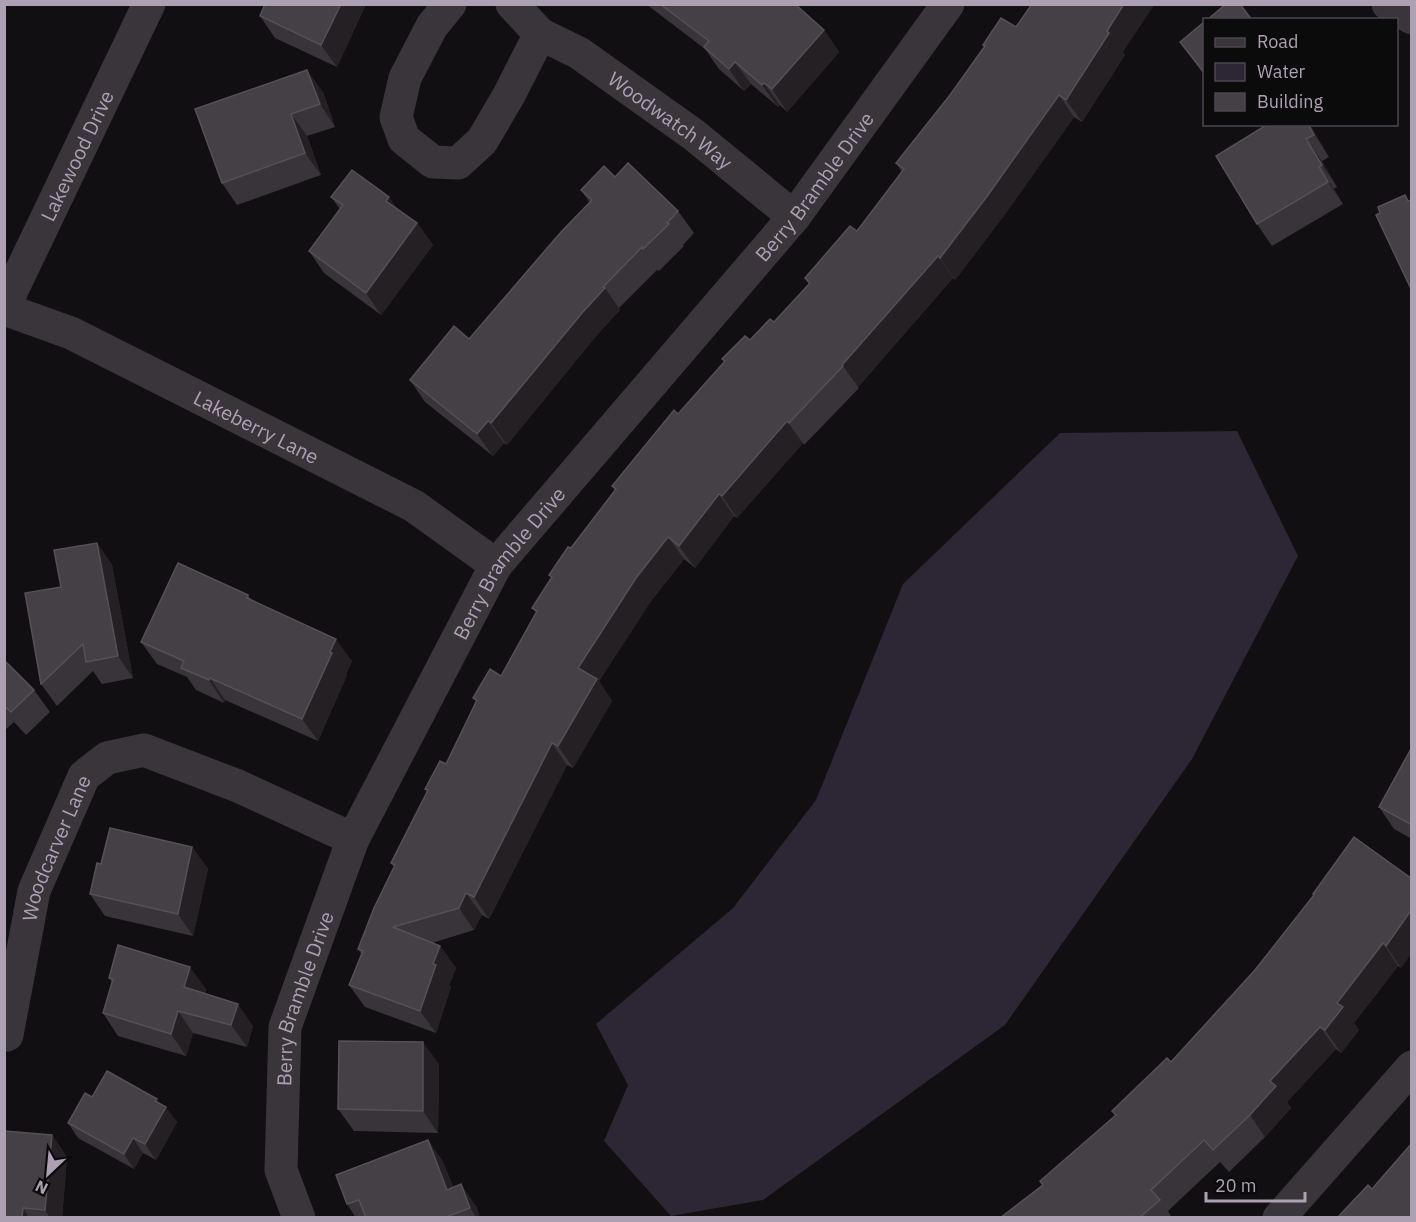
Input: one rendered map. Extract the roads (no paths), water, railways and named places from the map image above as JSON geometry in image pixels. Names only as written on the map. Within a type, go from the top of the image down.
[{"type":"street","name":"Lakewood Drive","points":[[4,308],[149,4]]},
{"type":"street","points":[[450,4],[432,26],[405,78],[396,117],[404,139],[433,162],[458,163],[482,141],[510,95],[540,34]]},
{"type":"street","name":"Woodwatch Way","points":[[512,4],[540,34],[579,52],[694,135],[794,217]]},
{"type":"street","name":"Berry Bramble Drive","points":[[299,1218],[281,1170],[285,1027],[353,839],[496,565],[794,217],[948,4]]},
{"type":"street","points":[[1388,4],[1412,18]]},
{"type":"street","name":"Lakeberry Lane","points":[[4,308],[71,333],[414,506],[496,565]]},
{"type":"street","name":"Woodcarver Lane","points":[[7,1035],[34,891],[84,776],[107,758],[144,750],[238,786],[353,839]]},
{"type":"street","points":[[1279,1218],[1412,1067]]},
{"type":"water","points":[[1237,431],[1298,556],[1192,759],[1005,1025],[763,1200],[671,1216],[604,1141],[628,1085],[596,1024],[733,908],[816,800],[903,584],[1060,433]]}]
